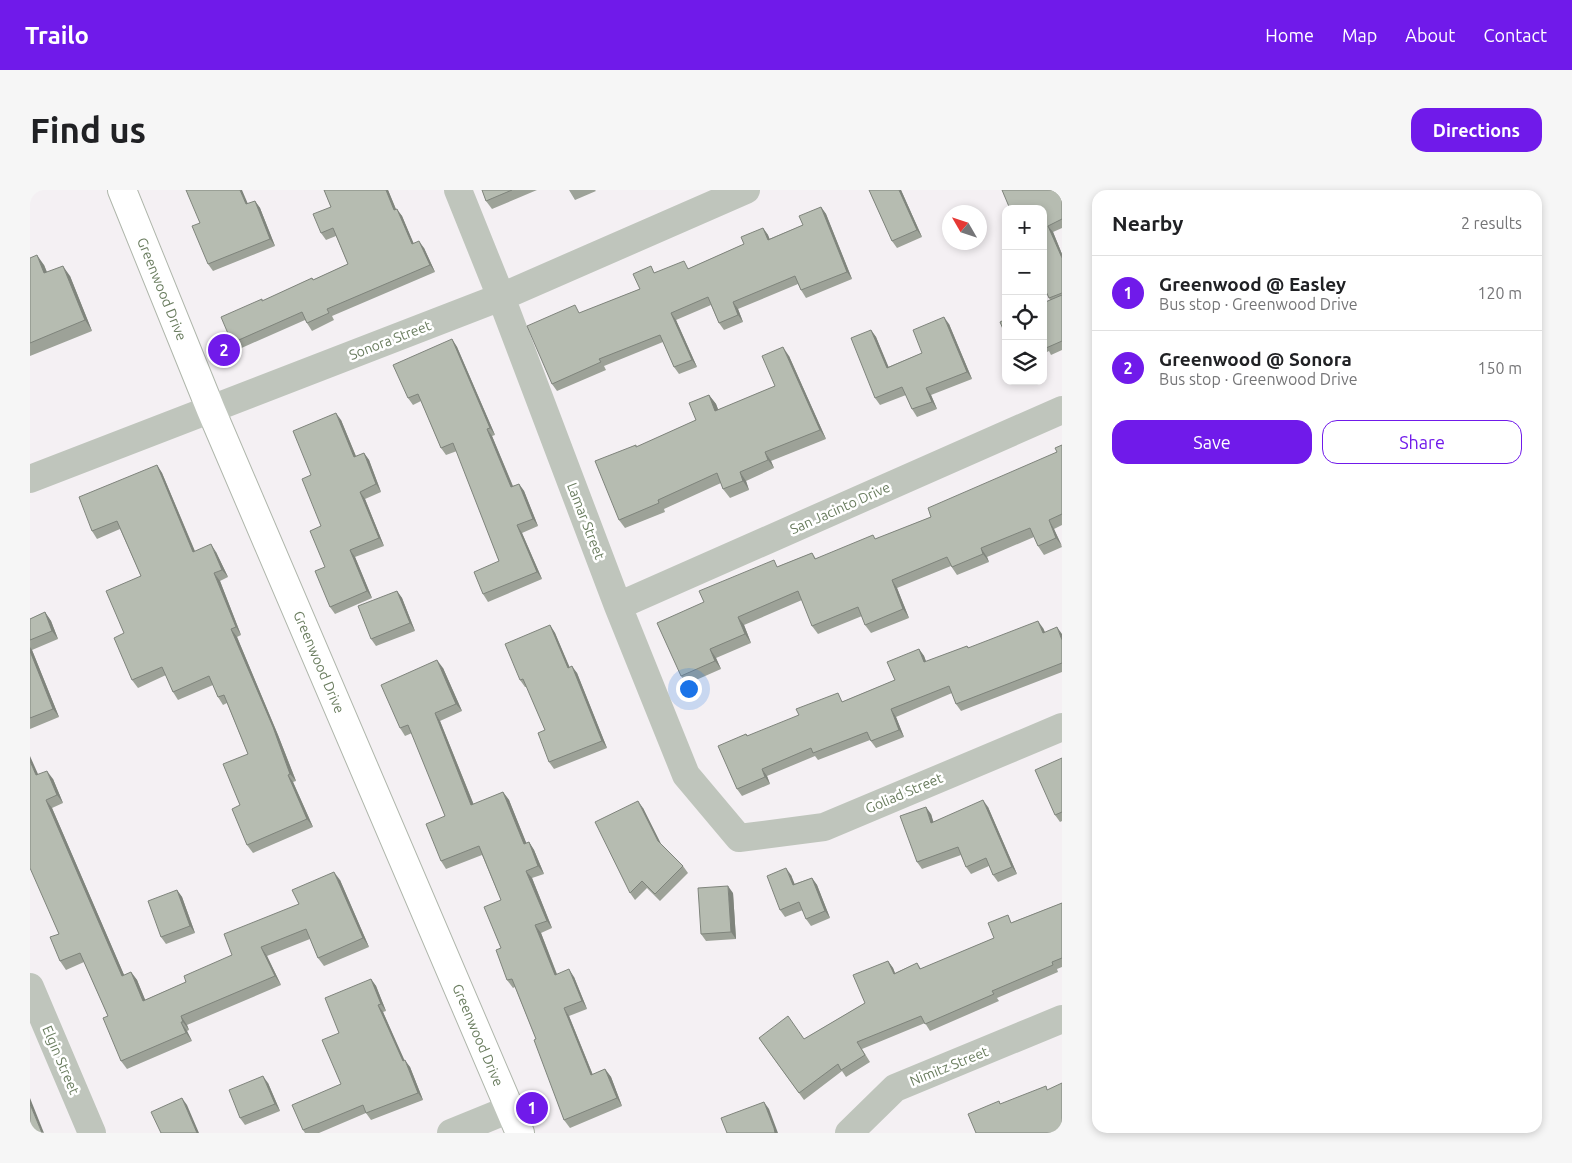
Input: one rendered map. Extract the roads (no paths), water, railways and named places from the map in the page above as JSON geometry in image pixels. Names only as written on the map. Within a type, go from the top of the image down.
[{"type":"main road","name":"Greenwood Drive","points":[[122,190],[211,410],[515,1121]]},
{"type":"street","name":"Lamar Street","points":[[458,190],[501,297],[618,606],[686,775],[739,838]]},
{"type":"street","name":"Sonora Street","points":[[30,479],[501,297],[746,190]]},
{"type":"street","name":"San Jacinto Drive","points":[[618,606],[1062,410]]},
{"type":"street","name":"Goliad Street","points":[[739,838],[824,827],[1062,727]]},
{"type":"street","name":"Elgin Street","points":[[30,987],[92,1133]]},
{"type":"street","name":"Nimitz Street","points":[[849,1133],[895,1088],[1062,1019]]},
{"type":"street","points":[[451,1133],[515,1121]]},
{"type":"place","name":"Greenwood @ Sonora","points":[[224,350]]},
{"type":"place","name":"Greenwood @ Easley","points":[[532,1108]]}]
